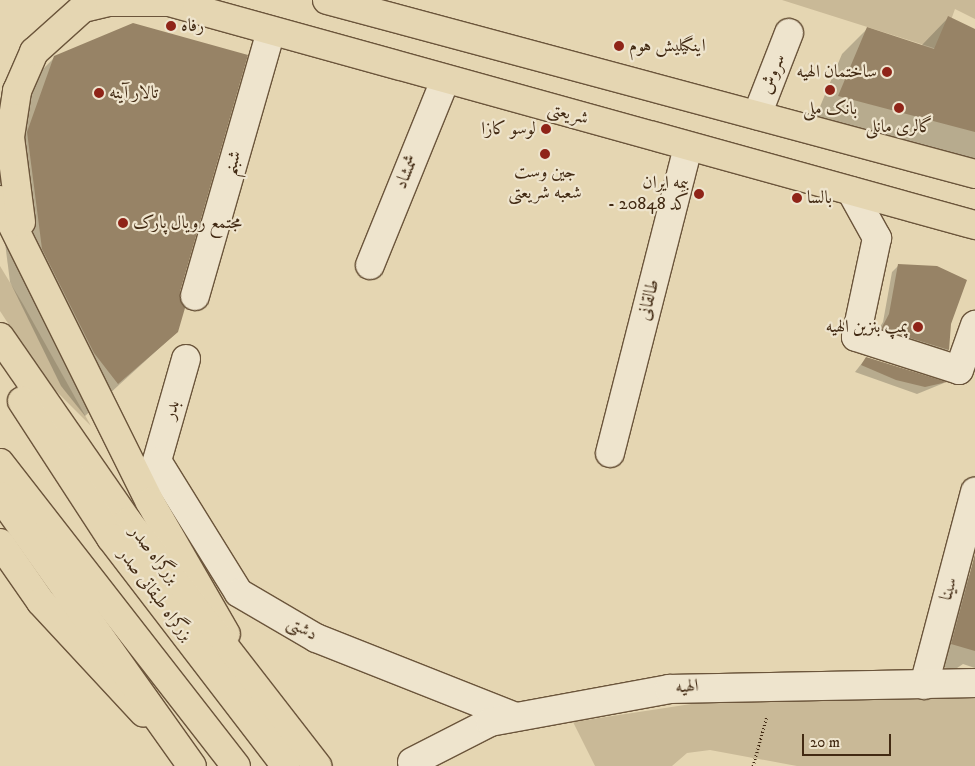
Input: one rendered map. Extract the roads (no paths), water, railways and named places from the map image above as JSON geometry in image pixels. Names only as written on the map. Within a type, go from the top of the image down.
[{"type":"main road","points":[[326,0],[975,174]]},
{"type":"main road","name":"شریعتی","points":[[34,275],[14,194],[10,138],[17,91],[34,52],[83,8],[110,2],[166,1],[445,80],[975,225]]},
{"type":"main road","points":[[0,200],[34,275],[150,502],[262,696]]},
{"type":"main road","name":"بزرگراه صدر","points":[[0,337],[128,522],[317,766]]},
{"type":"main road","name":"بزرگراه طبقاتی صدر","points":[[0,367],[111,538],[286,766]]},
{"type":"main road","points":[[0,463],[236,766]]},
{"type":"main road","points":[[0,496],[192,766]]},
{"type":"main road","points":[[0,543],[41,602],[192,766]]},
{"type":"street","name":"شبنم","points":[[195,296],[272,31]]},
{"type":"street","name":"سروش","points":[[757,115],[789,33]]},
{"type":"street","name":"شمشاد","points":[[370,265],[445,80]]},
{"type":"street","name":"طالقانی","points":[[610,453],[688,147]]},
{"type":"street","points":[[851,191],[877,238],[856,338],[959,370],[975,325]]},
{"type":"street","name":"بدر","points":[[157,462],[186,359]]},
{"type":"street","name":"دشتی","points":[[157,462],[238,593],[316,638],[513,716]]},
{"type":"street","name":"سینا","points":[[924,685],[975,492]]},
{"type":"street","name":"الهیه","points":[[412,762],[472,729],[513,716],[701,685],[924,685],[975,683]]},
{"type":"place","name":"رفاه","points":[[171,26]]},
{"type":"place","name":"اینگیلیش هوم","points":[[619,46]]},
{"type":"place","name":"ساختمان الهیه","points":[[887,72]]},
{"type":"place","name":"بانک ملی","points":[[830,90]]},
{"type":"place","name":"تالار آینه","points":[[99,93]]},
{"type":"place","name":"گالری مانلی","points":[[899,108]]},
{"type":"place","name":"لوسو کازا","points":[[546,129]]},
{"type":"place","name":"جین وست شعبه شریعتی","points":[[545,154]]},
{"type":"place","name":"بیمه ایران - کد 20848","points":[[699,194]]},
{"type":"place","name":"بالسا","points":[[797,198]]},
{"type":"place","name":"مجتمع رویال پارک","points":[[123,223]]},
{"type":"place","name":"پمپ بنزین الهیه","points":[[918,327]]}]
